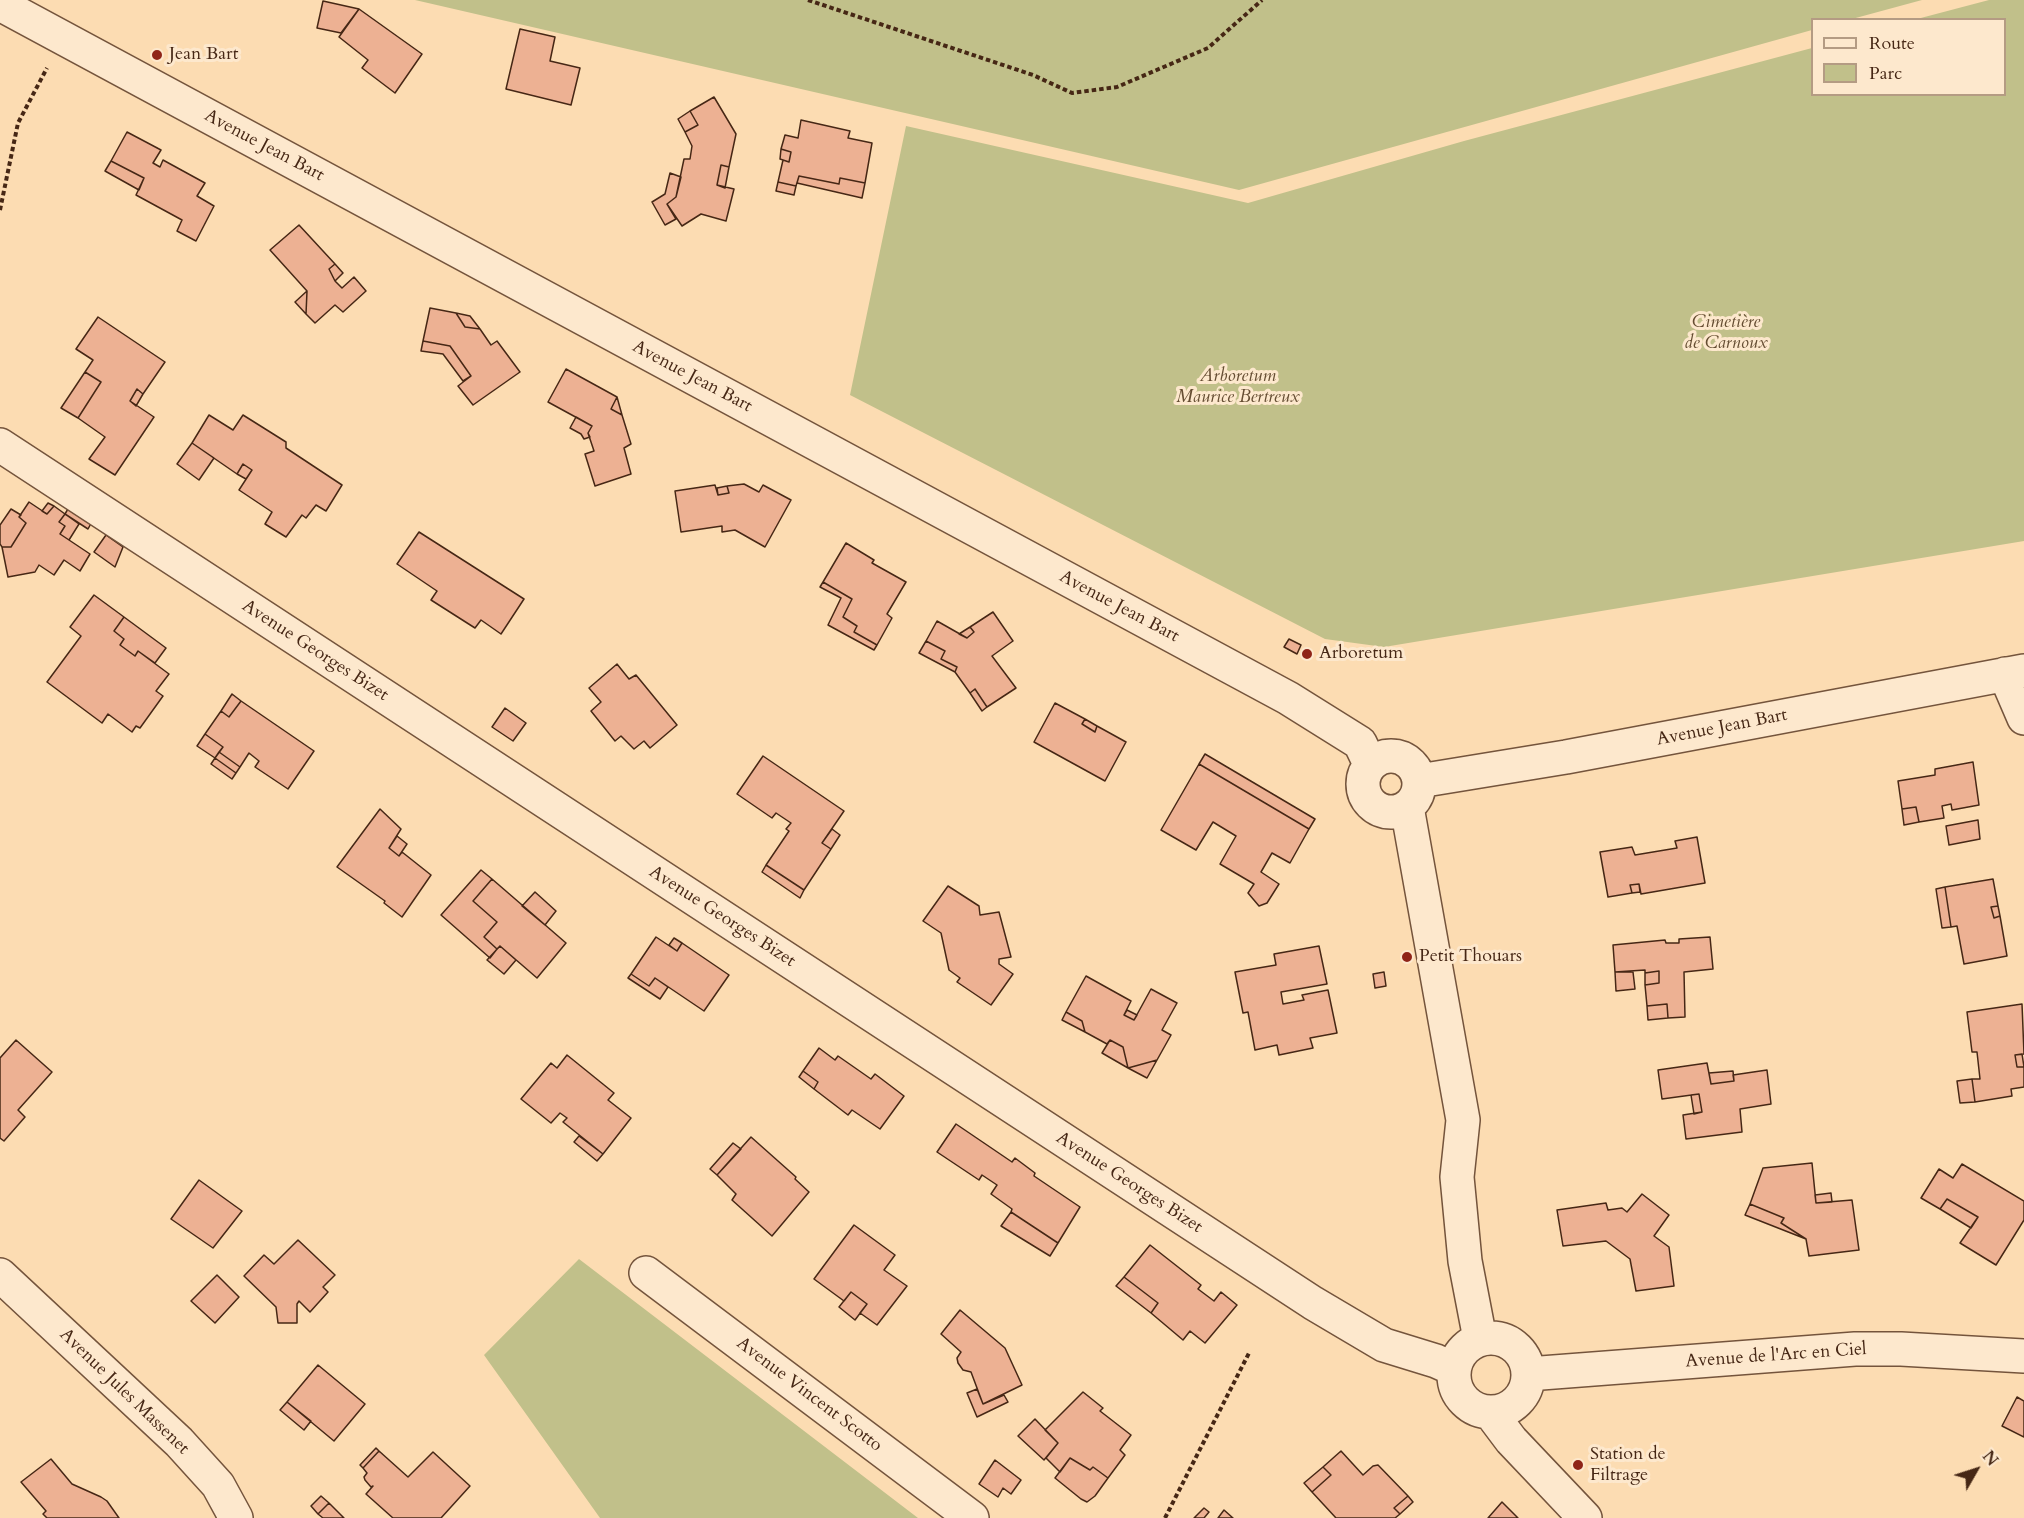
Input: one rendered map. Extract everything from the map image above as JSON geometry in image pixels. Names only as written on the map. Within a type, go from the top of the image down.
[{"type":"street","name":"Avenue Jean Bart","points":[[0,4],[1288,698],[1360,743],[1370,764]]},
{"type":"street","name":"Avenue Georges Bizet","points":[[0,445],[1313,1303],[1384,1345],[1436,1361],[1454,1370]]},
{"type":"street","name":"Avenue Jean Bart","points":[[1413,794],[1566,757],[2015,673]]},
{"type":"street","points":[[2015,673],[2024,718]]},
{"type":"street","points":[[1413,794],[1398,811],[1379,810],[1372,805],[1363,789],[1362,780],[1370,764],[1387,756],[1405,759],[1417,772],[1413,794],[1463,1120],[1457,1177],[1465,1262],[1480,1339]]},
{"type":"street","name":"Avenue Vincent Scotto","points":[[645,1273],[972,1518]]},
{"type":"street","name":"Avenue Jules Massenet","points":[[0,1275],[179,1442],[218,1485],[236,1518]]},
{"type":"street","points":[[1480,1339],[1503,1340],[1520,1353],[1526,1363],[1527,1386],[1513,1405],[1502,1410],[1490,1412],[1475,1408],[1462,1399],[1455,1385],[1454,1370],[1460,1354],[1480,1339]]},
{"type":"street","name":"Avenue de l'Arc en Ciel","points":[[1528,1374],[1856,1349],[1901,1349],[2024,1356]]},
{"type":"street","points":[[1490,1412],[1511,1440],[1585,1518]]},
{"type":"path","points":[[808,0],[1033,75],[1072,93],[1117,87],[1208,48],[1262,0]]},
{"type":"path","points":[[0,210],[18,123],[63,38]]},
{"type":"path","points":[[1165,1518],[1250,1353]]},
{"type":"green space","points":[[415,0],[1922,0],[1856,18],[1811,18],[1811,30],[1239,190]]},
{"type":"green space","points":[[1989,0],[2024,0],[2024,541],[1384,647],[1325,639],[850,395],[906,126],[1248,203],[1464,141],[1811,48],[1811,96],[2006,96],[2006,18],[1921,18]]},
{"type":"green space","points":[[579,1259],[918,1518],[600,1518],[484,1355]]},
{"type":"building","points":[[323,1],[359,9],[341,33],[317,28]]},
{"type":"building","points":[[359,9],[422,54],[395,93],[362,68],[368,60],[339,37]]},
{"type":"building","points":[[520,29],[555,37],[550,61],[580,68],[571,105],[506,89]]},
{"type":"building","points":[[714,97],[736,134],[729,167],[721,165],[717,185],[734,189],[726,221],[701,214],[682,226],[667,204],[676,197],[684,159],[690,159],[692,146],[685,132],[698,125],[690,111]]},
{"type":"building","points":[[690,111],[698,125],[685,132],[678,119]]},
{"type":"building","points":[[801,120],[850,131],[848,138],[872,143],[865,183],[840,178],[839,184],[799,176],[796,186],[778,182],[783,160],[789,162],[791,152],[781,149],[785,135],[798,138]]},
{"type":"building","points":[[127,132],[161,150],[153,163],[160,167],[163,160],[205,183],[197,196],[214,206],[196,241],[177,231],[182,220],[136,195],[144,178],[111,161]]},
{"type":"building","points":[[781,149],[791,152],[789,162],[780,159]]},
{"type":"building","points":[[111,161],[144,178],[139,190],[105,171]]},
{"type":"building","points":[[721,165],[729,167],[725,188],[717,185]]},
{"type":"building","points":[[670,173],[681,177],[676,197],[667,204],[676,219],[665,225],[652,202],[665,194]]},
{"type":"building","points":[[799,176],[839,184],[840,178],[865,183],[862,198],[797,183]]},
{"type":"building","points":[[778,182],[796,186],[794,195],[776,191]]},
{"type":"building","points":[[299,225],[335,264],[329,269],[335,281],[342,288],[354,277],[366,291],[343,312],[335,305],[315,323],[306,314],[307,291],[270,250]]},
{"type":"building","points":[[335,264],[343,273],[335,281],[329,269]]},
{"type":"building","points":[[307,291],[306,314],[295,302]]},
{"type":"building","points":[[430,308],[456,313],[465,327],[480,329],[491,345],[497,341],[520,372],[473,405],[458,386],[471,376],[450,346],[423,341]]},
{"type":"building","points":[[456,313],[470,316],[480,329],[465,327]]},
{"type":"building","points":[[98,317],[165,362],[143,394],[137,389],[130,401],[154,417],[115,475],[89,459],[105,437],[78,418],[101,382],[85,372],[93,360],[76,349]]},
{"type":"building","points":[[423,341],[450,346],[471,376],[463,381],[443,354],[421,351]]},
{"type":"building","points":[[566,369],[617,397],[611,409],[622,415],[631,444],[624,448],[631,474],[595,486],[585,454],[594,451],[588,433],[592,426],[548,402]]},
{"type":"building","points":[[85,372],[101,382],[78,418],[61,408]]},
{"type":"building","points":[[137,389],[143,394],[136,406],[130,401]]},
{"type":"building","points":[[617,397],[622,415],[611,409]]},
{"type":"building","points":[[209,415],[233,430],[243,415],[286,442],[286,448],[342,485],[326,511],[316,505],[306,518],[302,515],[286,537],[265,524],[272,512],[239,490],[252,470],[243,464],[237,474],[192,443]]},
{"type":"building","points":[[576,417],[592,426],[588,433],[590,437],[584,439],[581,434],[570,428]]},
{"type":"building","points":[[192,443],[214,458],[199,480],[177,464]]},
{"type":"building","points":[[243,464],[252,470],[246,479],[237,474]]},
{"type":"building","points":[[744,484],[759,492],[763,485],[791,500],[765,547],[735,530],[722,532],[722,526],[681,532],[675,491],[715,485],[718,495],[729,493],[727,486]]},
{"type":"building","points":[[727,486],[729,493],[718,495],[717,488]]},
{"type":"building","points":[[29,502],[47,514],[54,506],[65,514],[59,522],[65,526],[60,534],[90,554],[80,571],[64,560],[54,575],[39,565],[35,572],[8,577],[2,547],[11,547],[26,523],[19,517]]},
{"type":"building","points":[[72,502],[95,516],[88,529],[65,514]]},
{"type":"building","points":[[48,503],[54,506],[47,514],[42,511]]},
{"type":"building","points":[[11,509],[21,515],[19,517],[26,523],[11,547],[2,547],[0,525]]},
{"type":"building","points":[[65,514],[79,524],[69,540],[60,534],[65,526],[59,522]]},
{"type":"building","points":[[419,532],[524,599],[501,634],[481,620],[475,628],[431,600],[437,591],[397,564]]},
{"type":"building","points":[[106,535],[123,547],[115,567],[94,552]]},
{"type":"building","points":[[846,543],[874,560],[872,563],[906,582],[887,614],[892,618],[877,645],[854,632],[857,626],[843,617],[852,599],[823,582]]},
{"type":"building","points":[[823,582],[852,599],[843,617],[857,626],[854,632],[877,645],[874,650],[828,625],[841,598],[820,587]]},
{"type":"building","points":[[94,595],[124,617],[114,631],[124,639],[120,645],[135,656],[138,651],[169,674],[156,691],[163,696],[140,728],[136,726],[132,732],[108,714],[102,723],[47,682],[81,636],[70,627]]},
{"type":"building","points":[[993,612],[1013,641],[992,656],[1016,688],[987,707],[975,689],[970,693],[955,672],[957,667],[941,659],[945,651],[926,641],[937,621],[967,638],[974,632],[970,627]]},
{"type":"building","points":[[124,617],[166,648],[155,663],[138,651],[135,656],[120,645],[124,639],[114,631]]},
{"type":"building","points":[[970,627],[974,632],[967,638],[959,634]]},
{"type":"building","points":[[1289,639],[1301,645],[1297,654],[1284,647]]},
{"type":"building","points":[[926,641],[945,651],[941,659],[957,667],[955,672],[919,653]]},
{"type":"building","points":[[617,664],[629,679],[636,675],[677,725],[650,748],[644,741],[634,749],[621,736],[615,741],[591,711],[601,702],[589,688]]},
{"type":"building","points":[[975,689],[987,707],[982,711],[970,693]]},
{"type":"building","points":[[232,694],[241,701],[229,717],[221,711]]},
{"type":"building","points":[[241,701],[314,751],[288,789],[255,767],[259,761],[249,753],[240,767],[219,752],[223,747],[205,734],[221,711],[229,717]]},
{"type":"building","points":[[1055,703],[1085,719],[1082,724],[1095,732],[1097,726],[1126,742],[1105,781],[1034,742]]},
{"type":"building","points":[[505,708],[526,723],[513,741],[492,727]]},
{"type":"building","points":[[1085,719],[1097,726],[1095,732],[1082,724]]},
{"type":"building","points":[[205,734],[223,747],[215,758],[197,746]]},
{"type":"building","points":[[219,752],[240,767],[236,773],[215,758]]},
{"type":"building","points":[[1205,754],[1315,819],[1309,829],[1199,764]]},
{"type":"building","points":[[763,756],[844,811],[822,843],[831,849],[804,890],[766,865],[789,831],[786,829],[791,823],[776,813],[772,818],[737,794]]},
{"type":"building","points":[[215,758],[236,773],[232,779],[211,764]]},
{"type":"building","points":[[1973,762],[1979,805],[1952,810],[1951,804],[1942,806],[1944,818],[1919,822],[1916,807],[1902,809],[1898,781],[1935,775],[1935,769]]},
{"type":"building","points":[[1199,764],[1309,829],[1290,863],[1272,853],[1261,872],[1279,884],[1267,903],[1259,906],[1248,893],[1254,884],[1220,864],[1236,836],[1213,822],[1196,850],[1161,830]]},
{"type":"building","points":[[1916,807],[1919,822],[1904,825],[1902,809]]},
{"type":"building","points":[[380,809],[401,829],[389,848],[399,856],[402,852],[431,875],[402,917],[384,903],[385,901],[337,867]]},
{"type":"building","points":[[1978,820],[1980,839],[1949,845],[1946,826]]},
{"type":"building","points":[[832,829],[840,835],[831,849],[822,843]]},
{"type":"building","points":[[397,836],[407,844],[399,856],[389,848]]},
{"type":"building","points":[[1697,837],[1705,883],[1641,894],[1639,884],[1630,885],[1632,893],[1608,897],[1600,852],[1632,847],[1635,855],[1677,848],[1675,841]]},
{"type":"building","points":[[766,865],[804,890],[800,898],[762,872]]},
{"type":"building","points":[[481,870],[492,879],[473,901],[497,922],[484,937],[497,949],[490,958],[441,915]]},
{"type":"building","points":[[492,879],[566,943],[537,978],[500,946],[497,949],[484,937],[497,922],[473,901]]},
{"type":"building","points":[[1993,879],[1998,906],[1991,907],[1994,918],[2000,916],[2007,956],[1964,964],[1957,926],[1951,927],[1945,887]]},
{"type":"building","points":[[1639,884],[1640,892],[1632,893],[1630,885]]},
{"type":"building","points":[[948,886],[979,906],[980,915],[999,912],[1011,957],[999,959],[999,964],[1013,974],[991,1005],[957,982],[960,978],[949,970],[941,933],[923,921]]},
{"type":"building","points":[[1945,887],[1951,927],[1942,928],[1936,889]]},
{"type":"building","points":[[535,892],[556,911],[545,925],[522,906]]},
{"type":"building","points":[[1998,906],[2000,916],[1994,918],[1991,907]]},
{"type":"building","points":[[656,937],[677,951],[682,943],[729,975],[704,1011],[655,978],[649,986],[631,974]]},
{"type":"building","points":[[1710,937],[1713,969],[1684,972],[1685,1017],[1668,1018],[1667,1004],[1647,1006],[1645,985],[1659,983],[1659,971],[1615,972],[1613,945],[1665,940],[1666,943],[1679,943],[1679,939]]},
{"type":"building","points":[[674,938],[682,943],[677,951],[669,945]]},
{"type":"building","points":[[500,946],[516,960],[504,974],[487,960]]},
{"type":"building","points":[[1319,946],[1327,984],[1281,992],[1283,1004],[1304,1000],[1302,995],[1328,990],[1337,1033],[1310,1038],[1313,1048],[1279,1055],[1277,1045],[1255,1050],[1248,1012],[1243,1013],[1235,972],[1276,965],[1274,954]]},
{"type":"building","points":[[1659,971],[1659,983],[1645,985],[1645,973]]},
{"type":"building","points":[[1384,972],[1386,986],[1375,988],[1373,974]]},
{"type":"building","points":[[1615,972],[1633,972],[1635,989],[1616,991]]},
{"type":"building","points":[[631,974],[649,986],[655,978],[668,987],[660,999],[628,978]]},
{"type":"building","points":[[1086,976],[1131,1001],[1124,1015],[1134,1020],[1151,989],[1177,1003],[1162,1030],[1171,1035],[1157,1060],[1128,1068],[1123,1047],[1110,1040],[1107,1044],[1085,1032],[1082,1021],[1066,1012]]},
{"type":"building","points":[[1667,1004],[1668,1018],[1648,1020],[1647,1006]]},
{"type":"building","points":[[2022,1004],[2024,1054],[2015,1055],[2017,1067],[2024,1067],[2024,1087],[2011,1089],[2012,1096],[1975,1102],[1972,1079],[1980,1079],[1977,1052],[1972,1052],[1967,1012]]},
{"type":"building","points":[[1127,1010],[1137,1015],[1134,1020],[1124,1015]]},
{"type":"building","points":[[1066,1012],[1082,1021],[1085,1032],[1062,1020]]},
{"type":"building","points":[[16,1040],[52,1072],[18,1110],[25,1117],[4,1141],[0,1138],[0,1058]]},
{"type":"building","points":[[1110,1040],[1123,1047],[1128,1068],[1102,1053]]},
{"type":"building","points":[[819,1048],[835,1060],[838,1056],[871,1079],[875,1074],[904,1096],[880,1129],[852,1110],[848,1115],[814,1089],[818,1082],[803,1071]]},
{"type":"building","points":[[2022,1054],[2024,1067],[2017,1067],[2015,1055]]},
{"type":"building","points":[[567,1055],[614,1093],[608,1100],[631,1118],[603,1154],[563,1122],[567,1118],[560,1113],[551,1123],[521,1099],[551,1063],[557,1068]]},
{"type":"building","points":[[1157,1060],[1147,1078],[1128,1068]]},
{"type":"building","points":[[1707,1063],[1711,1084],[1734,1081],[1733,1075],[1767,1070],[1771,1104],[1740,1109],[1742,1132],[1686,1139],[1683,1115],[1702,1112],[1699,1094],[1662,1099],[1658,1070]]},
{"type":"building","points":[[803,1071],[818,1082],[814,1089],[799,1077]]},
{"type":"building","points":[[1733,1071],[1734,1081],[1711,1084],[1709,1073]]},
{"type":"building","points":[[1972,1079],[1975,1102],[1960,1103],[1957,1081]]},
{"type":"building","points":[[1699,1094],[1702,1112],[1694,1114],[1691,1095]]},
{"type":"building","points":[[956,1124],[1012,1162],[1015,1158],[1035,1173],[1034,1176],[1080,1207],[1058,1243],[1011,1212],[1012,1209],[991,1194],[997,1185],[982,1175],[979,1180],[937,1152]]},
{"type":"building","points":[[579,1136],[603,1154],[597,1161],[574,1142]]},
{"type":"building","points":[[751,1137],[796,1177],[795,1179],[809,1192],[772,1236],[732,1200],[736,1194],[717,1175]]},
{"type":"building","points":[[733,1143],[741,1149],[717,1175],[710,1169]]},
{"type":"building","points":[[1812,1163],[1816,1203],[1852,1200],[1859,1250],[1809,1256],[1806,1239],[1781,1223],[1784,1218],[1750,1204],[1763,1168]]},
{"type":"building","points":[[1962,1164],[2024,1201],[2024,1220],[1996,1265],[1960,1243],[1978,1217],[1947,1199],[1940,1209],[1921,1198],[1939,1169],[1953,1178]]},
{"type":"building","points":[[199,1180],[242,1211],[213,1248],[171,1219]]},
{"type":"building","points":[[1831,1193],[1832,1202],[1816,1203],[1815,1195]]},
{"type":"building","points":[[1642,1194],[1669,1215],[1654,1236],[1669,1247],[1674,1286],[1636,1291],[1630,1259],[1606,1241],[1563,1246],[1557,1210],[1606,1203],[1608,1210],[1622,1208],[1627,1212]]},
{"type":"building","points":[[1947,1199],[1978,1217],[1971,1228],[1940,1209]]},
{"type":"building","points":[[1750,1204],[1784,1218],[1781,1223],[1806,1239],[1745,1215]]},
{"type":"building","points":[[1011,1212],[1058,1243],[1050,1256],[1001,1226]]},
{"type":"building","points":[[854,1225],[895,1255],[884,1270],[907,1286],[877,1325],[860,1313],[867,1304],[851,1292],[844,1301],[814,1279]]},
{"type":"building","points":[[298,1240],[335,1275],[323,1287],[328,1292],[310,1312],[299,1301],[297,1323],[278,1323],[276,1307],[244,1276],[264,1255],[274,1264]]},
{"type":"building","points":[[1150,1245],[1201,1285],[1198,1289],[1214,1301],[1221,1292],[1237,1305],[1205,1343],[1190,1331],[1183,1340],[1151,1313],[1158,1303],[1124,1277]]},
{"type":"building","points":[[217,1275],[239,1297],[215,1323],[191,1301]]},
{"type":"building","points":[[1124,1277],[1158,1303],[1151,1313],[1116,1286]]},
{"type":"building","points":[[851,1292],[867,1304],[855,1320],[839,1307]]},
{"type":"building","points":[[960,1310],[1005,1348],[1022,1385],[983,1404],[971,1372],[963,1370],[958,1363],[957,1358],[961,1352],[941,1334]]},
{"type":"building","points":[[318,1365],[365,1404],[334,1441],[287,1402]]},
{"type":"building","points":[[977,1389],[983,1404],[1004,1395],[1008,1402],[977,1417],[967,1393]]},
{"type":"building","points":[[1083,1392],[1103,1408],[1100,1411],[1131,1435],[1120,1450],[1125,1455],[1108,1478],[1093,1467],[1090,1470],[1070,1458],[1060,1472],[1046,1458],[1058,1443],[1045,1430]]},
{"type":"building","points":[[2017,1397],[2024,1401],[2024,1437],[2002,1426]]},
{"type":"building","points":[[287,1402],[311,1421],[304,1430],[280,1410]]},
{"type":"building","points":[[1035,1419],[1058,1443],[1044,1460],[1018,1436]]},
{"type":"building","points":[[376,1448],[379,1451],[363,1468],[360,1465]]},
{"type":"building","points":[[379,1451],[408,1477],[433,1452],[470,1486],[441,1518],[393,1518],[366,1494],[373,1486],[371,1487],[365,1480],[367,1473],[363,1468]]},
{"type":"building","points":[[1341,1451],[1363,1475],[1373,1466],[1378,1465],[1408,1496],[1394,1508],[1400,1514],[1395,1518],[1336,1518],[1312,1492],[1331,1475],[1323,1467]]},
{"type":"building","points":[[1070,1458],[1090,1470],[1093,1467],[1108,1478],[1095,1496],[1087,1502],[1055,1478]]},
{"type":"building","points":[[51,1459],[72,1484],[107,1501],[119,1518],[47,1518],[43,1514],[46,1511],[21,1482]]},
{"type":"building","points":[[995,1460],[1021,1480],[1011,1494],[1003,1488],[998,1497],[979,1484]]},
{"type":"building","points":[[1323,1467],[1331,1475],[1312,1492],[1304,1483]]},
{"type":"building","points":[[321,1496],[329,1503],[318,1514],[311,1506]]},
{"type":"building","points":[[1408,1496],[1413,1502],[1400,1514],[1394,1508]]},
{"type":"building","points":[[1502,1502],[1518,1518],[1488,1518]]},
{"type":"building","points":[[329,1503],[344,1518],[323,1518],[318,1514]]},
{"type":"building","points":[[1204,1508],[1209,1512],[1204,1518],[1194,1518]]},
{"type":"building","points":[[1224,1510],[1233,1518],[1218,1518]]},
{"type":"place","name":"Jean Bart","points":[[157,55]]},
{"type":"place","name":"Arboretum","points":[[1307,654]]},
{"type":"place","name":"Petit Thouars","points":[[1407,957]]},
{"type":"place","name":"Station de Filtrage","points":[[1578,1465]]},
{"type":"park label","name":"Cimetière de Carnoux","points":[[1726,333]]},
{"type":"park label","name":"Arboretum Maurice Bertreux","points":[[1238,388]]}]
